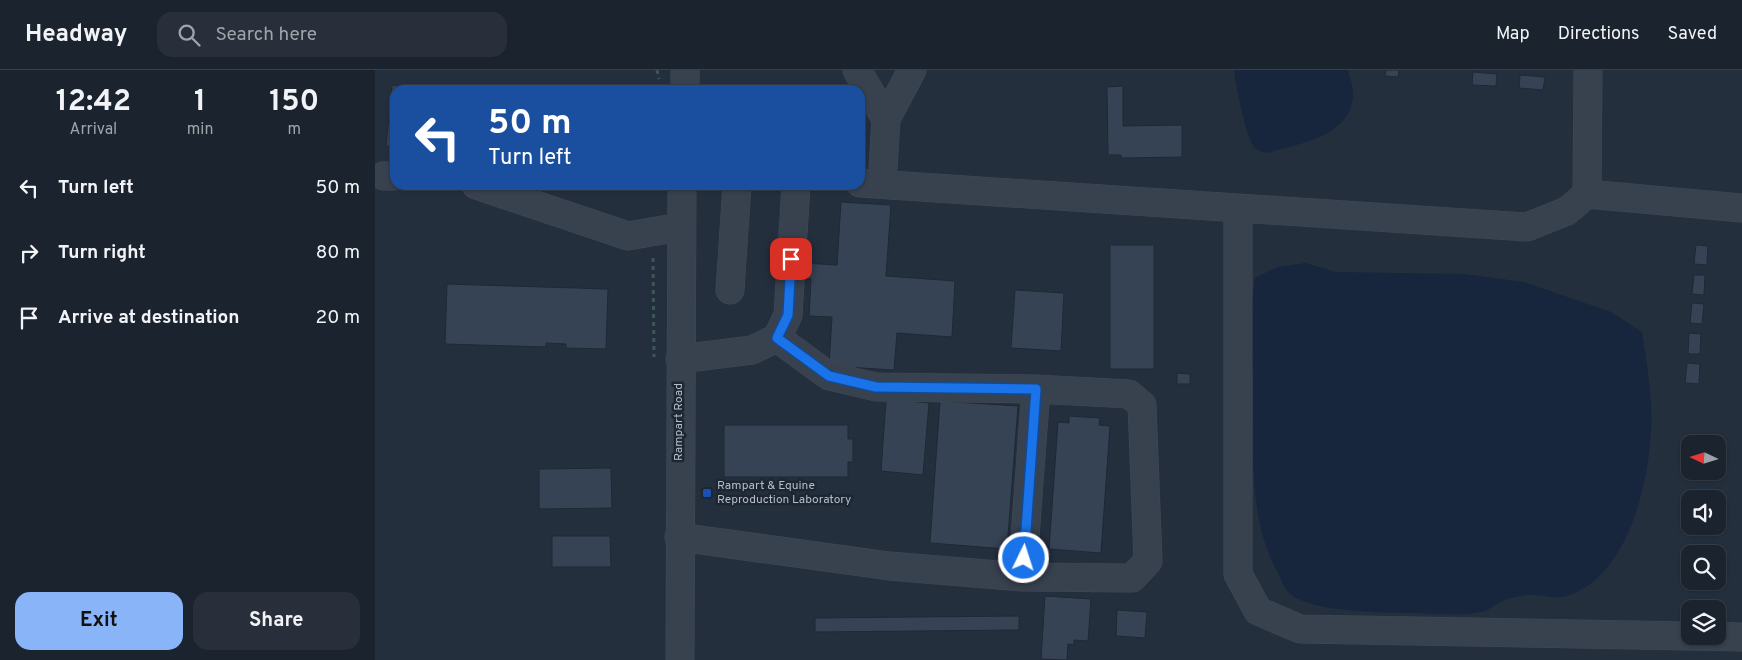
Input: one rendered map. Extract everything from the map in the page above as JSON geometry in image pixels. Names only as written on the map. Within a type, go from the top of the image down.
[{"type":"street","points":[[685,70],[685,85]]},
{"type":"street","points":[[857,70],[886,119]]},
{"type":"street","points":[[912,70],[886,119],[871,184],[1527,227],[1567,211],[1587,194],[1742,208]]},
{"type":"street","points":[[1587,194],[1588,70]]},
{"type":"street","points":[[491,190],[628,236],[680,227]]},
{"type":"street","name":"Rampart Road","points":[[680,660],[680,227],[682,190]]},
{"type":"street","points":[[730,290],[737,190]]},
{"type":"street","points":[[680,359],[752,350],[777,338],[788,315],[796,190]]},
{"type":"street","points":[[1238,208],[1238,574],[1258,611],[1300,629],[1742,637]]},
{"type":"street","points":[[679,537],[889,566],[1022,577],[1132,578],[1148,561],[1142,405],[1129,394],[1036,389],[876,387],[829,376],[777,338]]},
{"type":"street","points":[[1022,577],[1036,389]]},
{"type":"water","points":[[1234,70],[1348,70],[1353,94],[1350,110],[1343,121],[1333,130],[1321,136],[1268,153],[1261,151],[1254,147],[1247,132]]},
{"type":"water","points":[[1306,263],[1336,272],[1464,274],[1524,282],[1611,312],[1642,332],[1651,407],[1651,432],[1645,478],[1630,528],[1619,550],[1605,570],[1588,586],[1563,597],[1527,595],[1507,599],[1485,611],[1468,614],[1384,613],[1329,608],[1299,599],[1289,593],[1268,551],[1256,504],[1253,455],[1252,304],[1255,278],[1277,267]]},
{"type":"building","points":[[1386,70],[1399,70],[1398,77],[1385,76]]},
{"type":"building","points":[[1473,72],[1497,74],[1496,86],[1472,85]]},
{"type":"building","points":[[1520,75],[1545,77],[1543,90],[1519,88]]},
{"type":"building","points":[[1123,86],[1123,126],[1182,125],[1182,157],[1121,158],[1121,155],[1108,155],[1107,87]]},
{"type":"building","points":[[390,105],[390,146],[386,146]]},
{"type":"building","points":[[841,202],[891,205],[886,276],[955,281],[952,337],[897,333],[894,370],[829,366],[832,317],[809,316],[811,279],[802,278],[803,263],[837,265]]},
{"type":"building","points":[[1110,245],[1154,245],[1154,369],[1110,369]]},
{"type":"building","points":[[1696,245],[1708,246],[1707,265],[1694,264]]},
{"type":"building","points":[[1694,275],[1705,275],[1704,295],[1692,294]]},
{"type":"building","points":[[447,284],[608,289],[606,349],[566,348],[566,344],[546,343],[546,347],[445,344]]},
{"type":"building","points":[[1015,290],[1064,293],[1061,351],[1011,348]]},
{"type":"building","points":[[1692,303],[1704,304],[1702,324],[1690,323]]},
{"type":"building","points":[[1689,333],[1701,334],[1700,354],[1688,354]]},
{"type":"building","points":[[1687,363],[1700,364],[1699,384],[1685,383]]},
{"type":"building","points":[[1177,373],[1190,374],[1190,384],[1177,384]]},
{"type":"building","points":[[899,400],[929,403],[923,475],[881,471],[886,401]]},
{"type":"building","points":[[940,401],[1018,406],[1007,549],[930,543]]},
{"type":"building","points":[[1069,416],[1100,418],[1099,425],[1110,426],[1101,553],[1049,549],[1058,422],[1069,423]]},
{"type":"building","points":[[724,425],[848,425],[848,439],[853,439],[853,462],[848,462],[848,477],[724,477]]},
{"type":"building","points":[[611,468],[612,508],[539,509],[539,469]]},
{"type":"building","points":[[552,536],[610,536],[611,567],[552,567]]},
{"type":"building","points":[[1045,596],[1091,599],[1088,641],[1074,640],[1074,645],[1068,644],[1067,660],[1041,659]]},
{"type":"building","points":[[1117,610],[1147,612],[1145,638],[1116,636]]},
{"type":"building","points":[[1019,616],[1019,630],[815,632],[815,618]]},
{"type":"place","name":"Rampart & Equine Reproduction Laboratory","points":[[707,493]]},
{"type":"route","points":[[791,259],[788,315],[777,338],[829,376],[876,387],[1036,389],[1024,558]]}]
